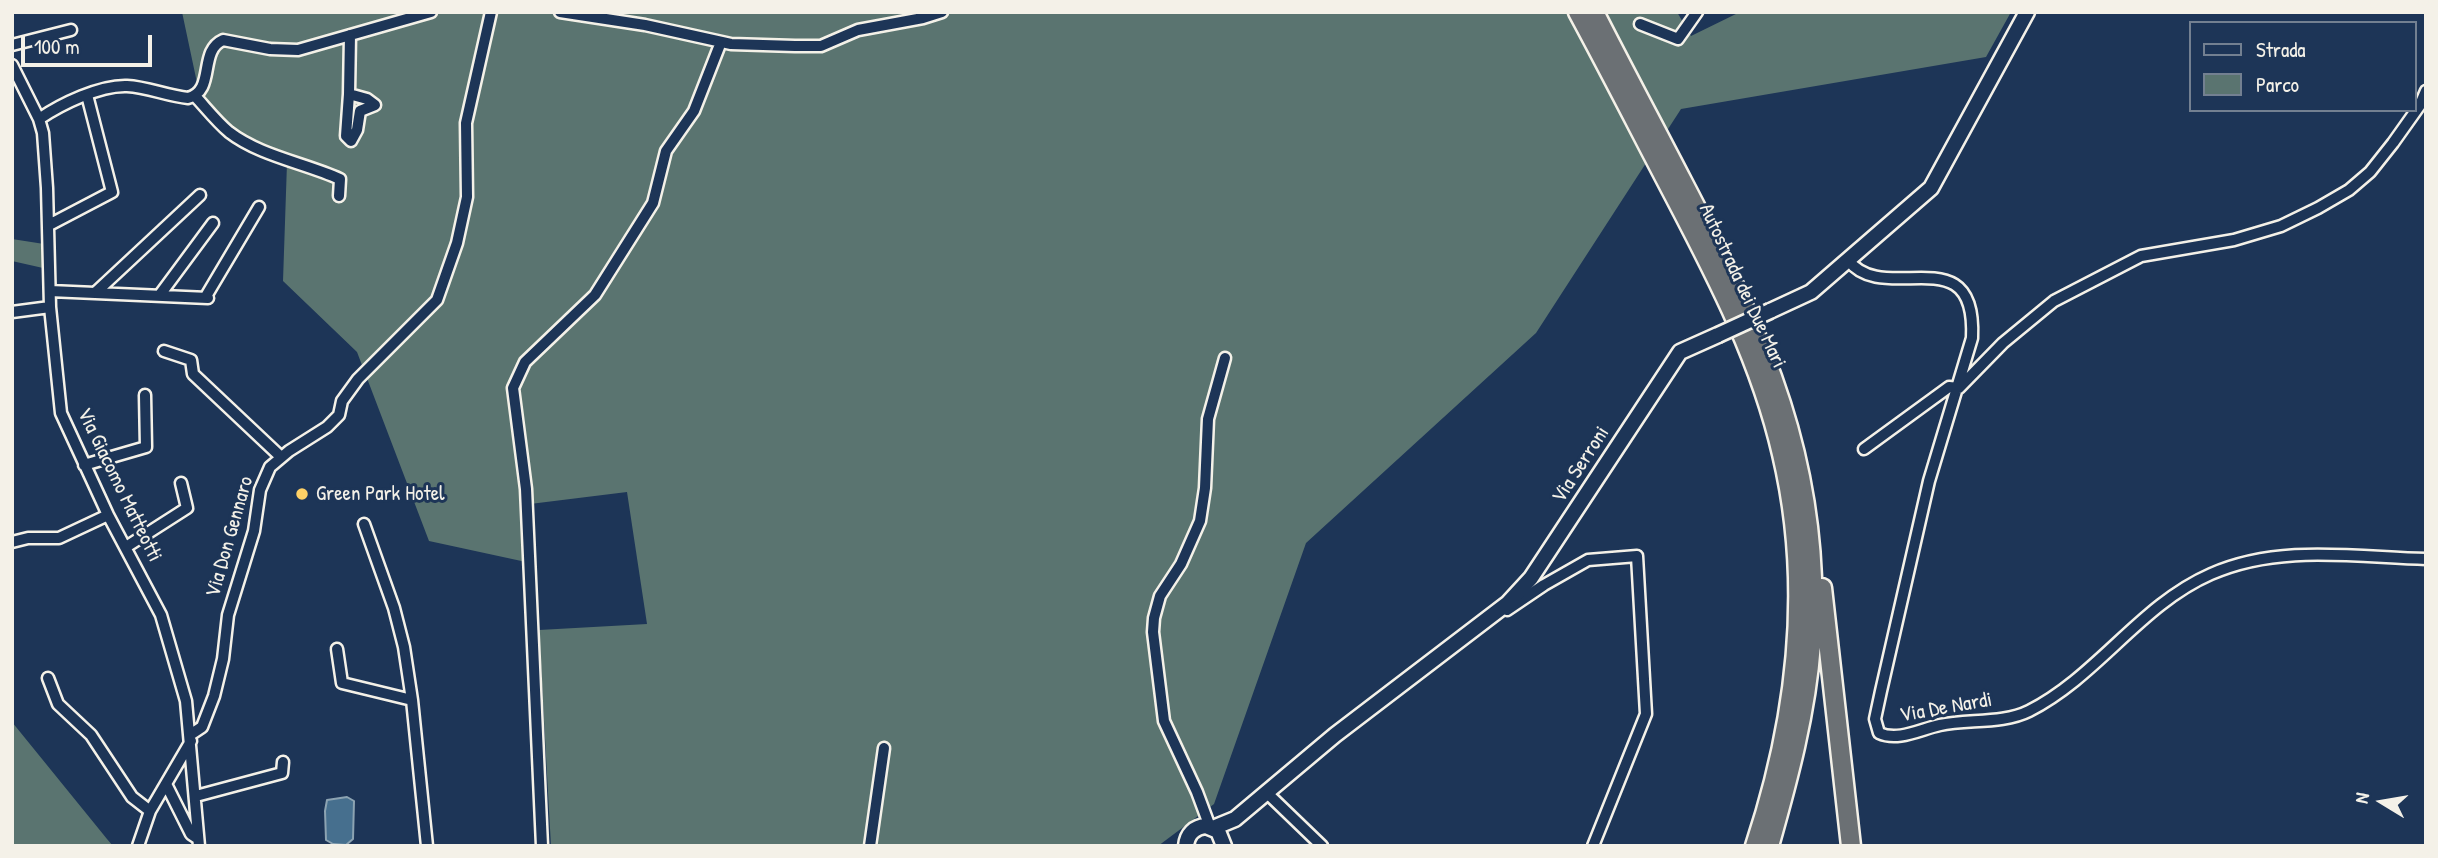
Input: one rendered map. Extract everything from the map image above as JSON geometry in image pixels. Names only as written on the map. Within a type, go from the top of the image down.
[{"type":"highway","name":"Autostrada dei Due Mari","points":[[1578,12],[1622,80],[1745,305],[1776,383],[1796,451],[1812,565],[1811,645],[1804,704],[1790,771],[1769,846]]},
{"type":"highway","name":"Autostrada dei Due Mari","points":[[1594,12],[1622,80],[1732,309],[1763,387],[1790,492],[1798,567],[1797,645],[1791,702],[1777,767],[1755,846]]},
{"type":"highway","points":[[1745,305],[1767,344],[1783,381],[1803,450],[1815,525],[1851,846]]},
{"type":"highway","points":[[1747,846],[1791,702]]},
{"type":"main road","name":"Via Serroni","points":[[1224,844],[1235,819],[1335,734],[1513,603],[1680,352],[1811,292],[1931,188],[2027,12]]},
{"type":"main road","name":"Via Serroni","points":[[1185,843],[1206,824],[1235,819]]},
{"type":"main road","name":"Via Serroni","points":[[1206,824],[1218,831],[1224,844]]},
{"type":"street","points":[[39,119],[53,109],[87,95],[126,86],[172,96],[195,96],[202,88],[209,54],[218,42],[223,40],[271,49],[298,50],[431,12]]},
{"type":"street","name":"Via Don Gennaro","points":[[138,846],[150,811],[191,738],[202,727],[214,696],[223,659],[228,615],[254,531],[260,491],[270,467],[327,427],[338,415],[342,401],[358,379],[437,300],[457,243],[467,197],[466,123],[491,12]]},
{"type":"street","points":[[560,12],[645,25],[731,44],[821,46],[858,30],[942,12]]},
{"type":"street","points":[[1640,24],[1678,39],[1697,12]]},
{"type":"street","points":[[12,46],[71,30]]},
{"type":"street","points":[[349,94],[367,99],[375,105],[360,111],[358,131],[351,141],[346,136],[350,35]]},
{"type":"street","points":[[542,846],[526,489],[513,388],[525,362],[595,295],[653,203],[666,150],[694,111],[720,42]]},
{"type":"street","name":"Via Giacomo Matteotti","points":[[12,65],[39,119],[43,133],[49,225],[50,307],[61,413],[108,515],[161,615],[186,701],[198,842]]},
{"type":"street","points":[[2417,109],[2426,91]]},
{"type":"street","points":[[49,225],[112,192],[87,95]]},
{"type":"street","points":[[195,96],[230,133],[280,159],[314,167],[341,179],[339,196]]},
{"type":"street","points":[[1864,450],[1949,387],[1959,387],[2043,308],[2141,256],[2234,240],[2281,226],[2349,190],[2370,173],[2415,112]]},
{"type":"street","points":[[95,293],[200,195]]},
{"type":"street","points":[[50,291],[207,298],[259,208]]},
{"type":"street","points":[[159,296],[213,223]]},
{"type":"street","name":"Via De Nardi","points":[[1848,260],[1861,273],[1870,276],[1918,276],[1945,281],[1964,290],[1973,318],[1972,338],[1959,387],[1929,481],[1877,710],[1876,727],[1879,733],[1903,735],[1941,725],[2003,718],[2026,712],[2078,678],[2168,599],[2210,574],[2255,559],[2300,553],[2426,559]]},
{"type":"street","points":[[12,312],[50,307]]},
{"type":"street","points":[[164,351],[191,360],[193,374],[281,457]]},
{"type":"street","points":[[1206,824],[1197,792],[1164,721],[1153,618],[1160,597],[1186,554],[1200,521],[1205,488],[1208,419],[1225,358]]},
{"type":"street","points":[[84,465],[146,447],[145,396]]},
{"type":"street","points":[[126,547],[187,508],[181,483]]},
{"type":"street","points":[[12,542],[28,538],[59,538],[108,515]]},
{"type":"street","points":[[364,524],[394,608],[404,647],[427,846]]},
{"type":"street","points":[[1513,603],[1588,560],[1637,556],[1646,714],[1593,846]]},
{"type":"street","points":[[337,649],[342,683],[412,700]]},
{"type":"street","points":[[48,678],[58,704],[91,735],[132,797],[150,811]]},
{"type":"street","points":[[870,846],[884,748]]},
{"type":"street","points":[[195,796],[282,773],[283,762]]},
{"type":"street","points":[[176,768],[193,770]]},
{"type":"street","points":[[166,784],[191,834],[198,842]]},
{"type":"street","points":[[1266,792],[1322,846]]},
{"type":"green space","points":[[182,12],[1677,12],[1691,36],[1740,12],[2011,12],[1986,57],[1681,109],[1536,333],[1306,543],[1214,804],[1158,846],[551,846],[539,630],[647,624],[627,492],[530,504],[526,562],[429,541],[357,352],[283,281],[287,163],[203,111]]},
{"type":"green space","points":[[12,239],[44,244],[43,268],[12,261]]},
{"type":"green space","points":[[12,722],[107,839],[113,846],[12,846]]},
{"type":"water","points":[[347,797],[354,801],[353,839],[346,845],[333,844],[326,840],[327,800]]},
{"type":"place","name":"Green Park Hotel","points":[[302,494]]}]
